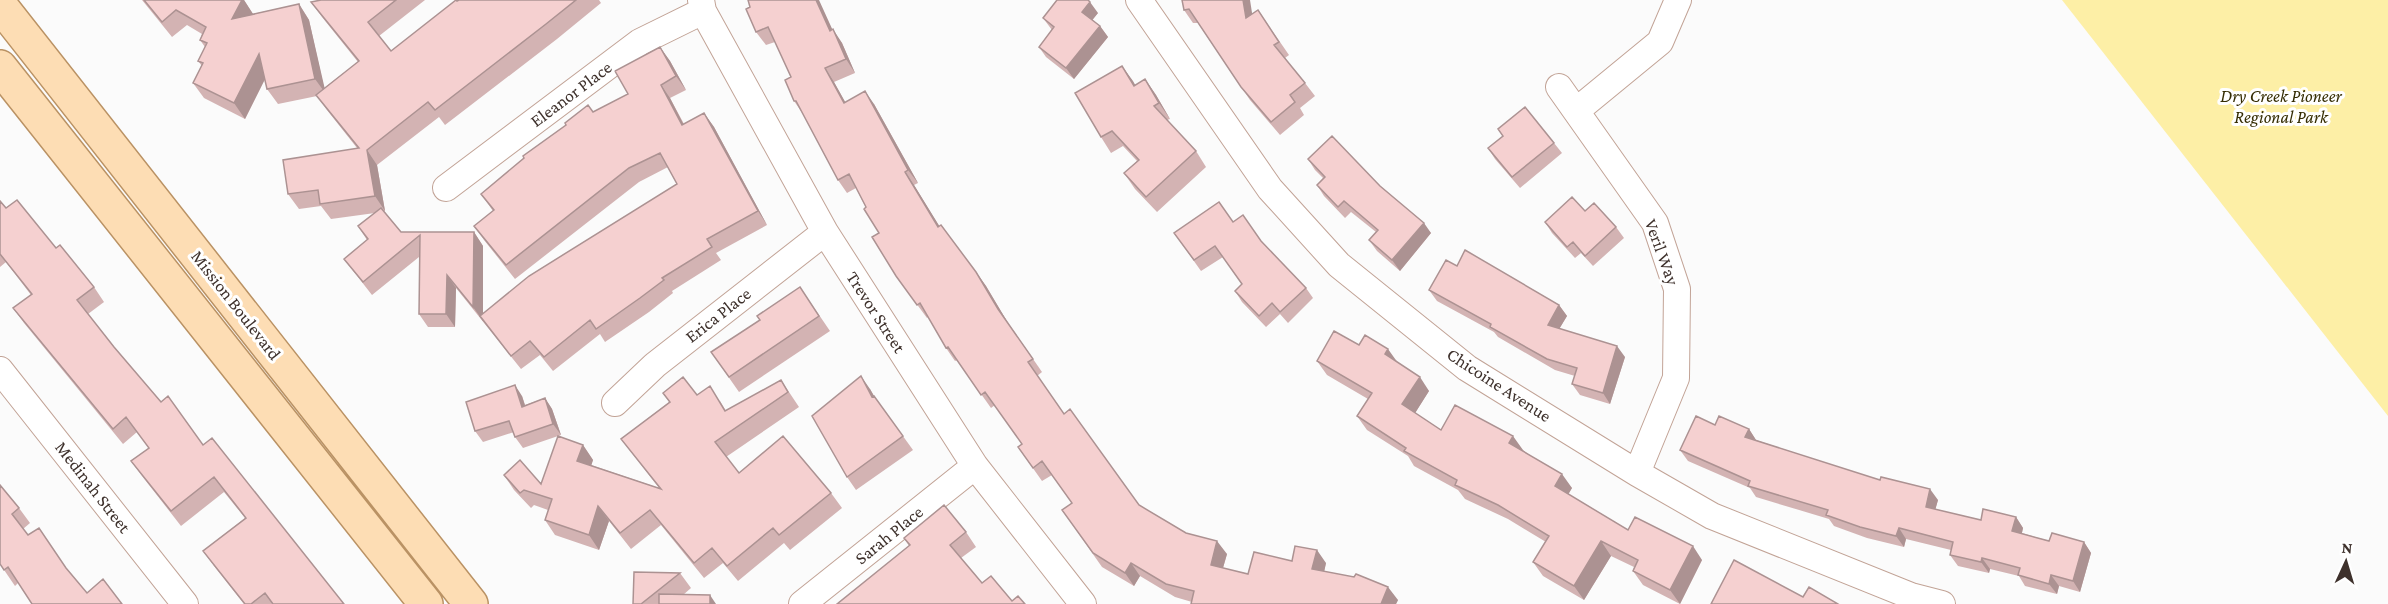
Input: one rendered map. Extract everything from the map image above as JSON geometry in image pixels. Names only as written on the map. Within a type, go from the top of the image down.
[{"type":"main road","name":"Mission Boulevard","points":[[0,5],[471,604]]},
{"type":"main road","name":"Mission Boulevard","points":[[0,67],[426,604]]},
{"type":"street","name":"Chicoine Avenue","points":[[1139,0],[1270,189],[1339,265],[1467,368],[1637,473],[1712,516],[1912,600],[1942,604]]},
{"type":"street","points":[[1576,111],[1660,42],[1678,0]]},
{"type":"street","name":"Eleanor Place","points":[[446,188],[640,42],[702,5]]},
{"type":"street","name":"Trevor Street","points":[[702,5],[825,232],[975,466],[1083,604]]},
{"type":"street","name":"Veril Way","points":[[1559,87],[1656,223],[1677,289],[1676,378],[1637,473]]},
{"type":"street","name":"Erica Place","points":[[615,403],[655,365],[825,232]]},
{"type":"street","name":"Medinah Street","points":[[0,370],[185,604]]},
{"type":"street","name":"Sarah Place","points":[[802,604],[975,466]]},
{"type":"green space","name":"Dry Creek Pioneer Regional Park","points":[[2062,0],[2388,0],[2388,416]]},
{"type":"building","points":[[144,0],[242,0],[232,19],[299,4],[315,79],[267,89],[259,54],[234,103],[193,83],[203,63],[198,61],[207,43],[200,40],[206,27],[176,10],[162,22]]},
{"type":"building","points":[[396,0],[368,22],[391,51],[456,0],[576,0],[435,110],[428,102],[367,150],[375,196],[320,204],[318,190],[288,194],[283,160],[359,148],[316,95],[359,61],[311,2]]},
{"type":"building","points":[[748,0],[816,0],[830,31],[833,29],[846,59],[825,68],[844,103],[865,91],[908,170],[905,172],[938,227],[941,225],[976,272],[998,309],[1033,359],[1028,362],[1064,414],[1070,409],[1139,505],[1186,533],[1217,541],[1211,565],[1248,574],[1254,552],[1292,561],[1295,546],[1317,550],[1312,569],[1354,577],[1356,574],[1388,587],[1381,604],[1191,604],[1194,591],[1166,584],[1131,563],[1125,573],[1093,553],[1062,510],[1072,503],[1042,461],[1033,468],[1018,447],[1022,444],[985,392],[981,395],[948,347],[946,348],[920,303],[917,305],[896,276],[872,237],[879,233],[864,209],[866,207],[849,174],[838,180],[794,101],[785,80],[791,77],[768,27],[756,32],[746,9],[750,7]]},
{"type":"building","points":[[1057,0],[1088,0],[1090,2],[1082,12],[1100,26],[1066,68],[1039,47],[1054,27],[1043,18]]},
{"type":"building","points":[[1182,0],[1243,0],[1246,18],[1258,10],[1279,42],[1274,45],[1305,83],[1290,95],[1295,102],[1271,122],[1241,87],[1189,9],[1184,10]]},
{"type":"building","points":[[660,47],[676,76],[661,85],[682,125],[704,113],[758,211],[707,239],[712,247],[662,278],[664,280],[596,329],[590,320],[544,357],[530,341],[511,356],[480,316],[529,276],[677,184],[660,153],[629,168],[506,265],[474,226],[494,210],[481,194],[524,158],[523,156],[566,125],[565,123],[588,105],[593,112],[628,94],[615,71]]},
{"type":"building","points":[[1122,66],[1134,86],[1145,79],[1159,103],[1154,106],[1196,151],[1146,197],[1124,173],[1139,160],[1112,131],[1101,137],[1075,93]]},
{"type":"building","points":[[1525,107],[1554,143],[1512,177],[1488,148],[1503,136],[1498,129]]},
{"type":"building","points":[[1332,136],[1380,186],[1424,223],[1392,260],[1369,240],[1378,230],[1344,201],[1338,207],[1317,185],[1325,177],[1308,159]]},
{"type":"building","points":[[1572,197],[1585,211],[1594,203],[1616,227],[1585,256],[1573,242],[1567,247],[1545,222]]},
{"type":"building","points":[[17,200],[56,248],[60,245],[94,287],[77,300],[114,347],[161,402],[168,396],[203,445],[212,438],[344,604],[273,604],[265,593],[251,604],[245,604],[203,551],[246,518],[214,477],[171,511],[131,461],[149,448],[126,417],[113,429],[13,308],[32,294],[0,254],[0,201],[6,208]]},
{"type":"building","points":[[1219,202],[1233,222],[1243,215],[1261,241],[1306,288],[1280,312],[1272,303],[1259,316],[1235,291],[1242,284],[1215,246],[1194,260],[1174,233]]},
{"type":"building","points":[[381,208],[401,232],[474,232],[473,307],[447,275],[446,314],[419,314],[420,235],[363,282],[344,259],[368,239],[358,226]]},
{"type":"building","points":[[1465,250],[1559,305],[1548,325],[1617,346],[1603,393],[1572,384],[1577,368],[1547,359],[1490,327],[1491,324],[1429,290],[1446,260],[1457,266]]},
{"type":"building","points":[[800,287],[819,316],[729,377],[711,352],[760,320],[757,316]]},
{"type":"building","points":[[1334,331],[1359,345],[1365,335],[1388,349],[1385,354],[1420,377],[1402,404],[1441,430],[1455,405],[1513,436],[1509,443],[1562,474],[1555,486],[1628,530],[1635,517],[1693,546],[1670,590],[1633,571],[1638,560],[1601,541],[1574,586],[1533,562],[1549,536],[1498,505],[1455,485],[1457,480],[1404,451],[1406,448],[1357,416],[1372,393],[1317,361]]},
{"type":"building","points":[[861,376],[872,397],[874,396],[903,436],[847,477],[812,416]]},
{"type":"building","points":[[683,377],[697,395],[710,386],[725,411],[781,380],[788,392],[715,442],[739,473],[783,436],[831,493],[779,535],[773,528],[727,566],[712,548],[694,563],[650,510],[620,533],[598,506],[589,535],[545,520],[552,499],[524,490],[520,493],[504,475],[520,460],[541,484],[558,436],[583,445],[577,461],[661,489],[621,439],[670,402],[663,393]]},
{"type":"building","points":[[515,385],[522,407],[545,398],[553,424],[515,437],[509,421],[475,431],[466,402]]},
{"type":"building","points":[[1696,416],[1715,425],[1719,416],[1749,429],[1745,437],[1880,480],[1881,477],[1930,489],[1926,507],[1981,520],[1983,509],[2016,517],[2012,531],[2049,541],[2052,533],[2084,542],[2073,581],[2051,575],[2049,584],[2018,575],[2020,568],[1982,558],[1981,562],[1950,555],[1953,542],[1899,528],[1896,536],[1860,527],[1826,515],[1828,510],[1748,486],[1750,481],[1680,450]]},
{"type":"building","points":[[0,485],[19,508],[12,514],[28,535],[39,528],[66,568],[87,593],[103,579],[122,604],[32,604],[8,567],[4,570],[0,564]]},
{"type":"building","points":[[944,505],[966,532],[950,545],[982,583],[991,576],[1012,601],[1018,596],[1025,604],[837,604],[910,545],[904,538]]},
{"type":"building","points":[[1734,560],[1803,597],[1809,587],[1838,604],[1711,604]]},
{"type":"building","points":[[634,572],[680,573],[641,604],[633,604]]},
{"type":"building","points":[[659,594],[710,595],[710,604],[659,604]]}]
